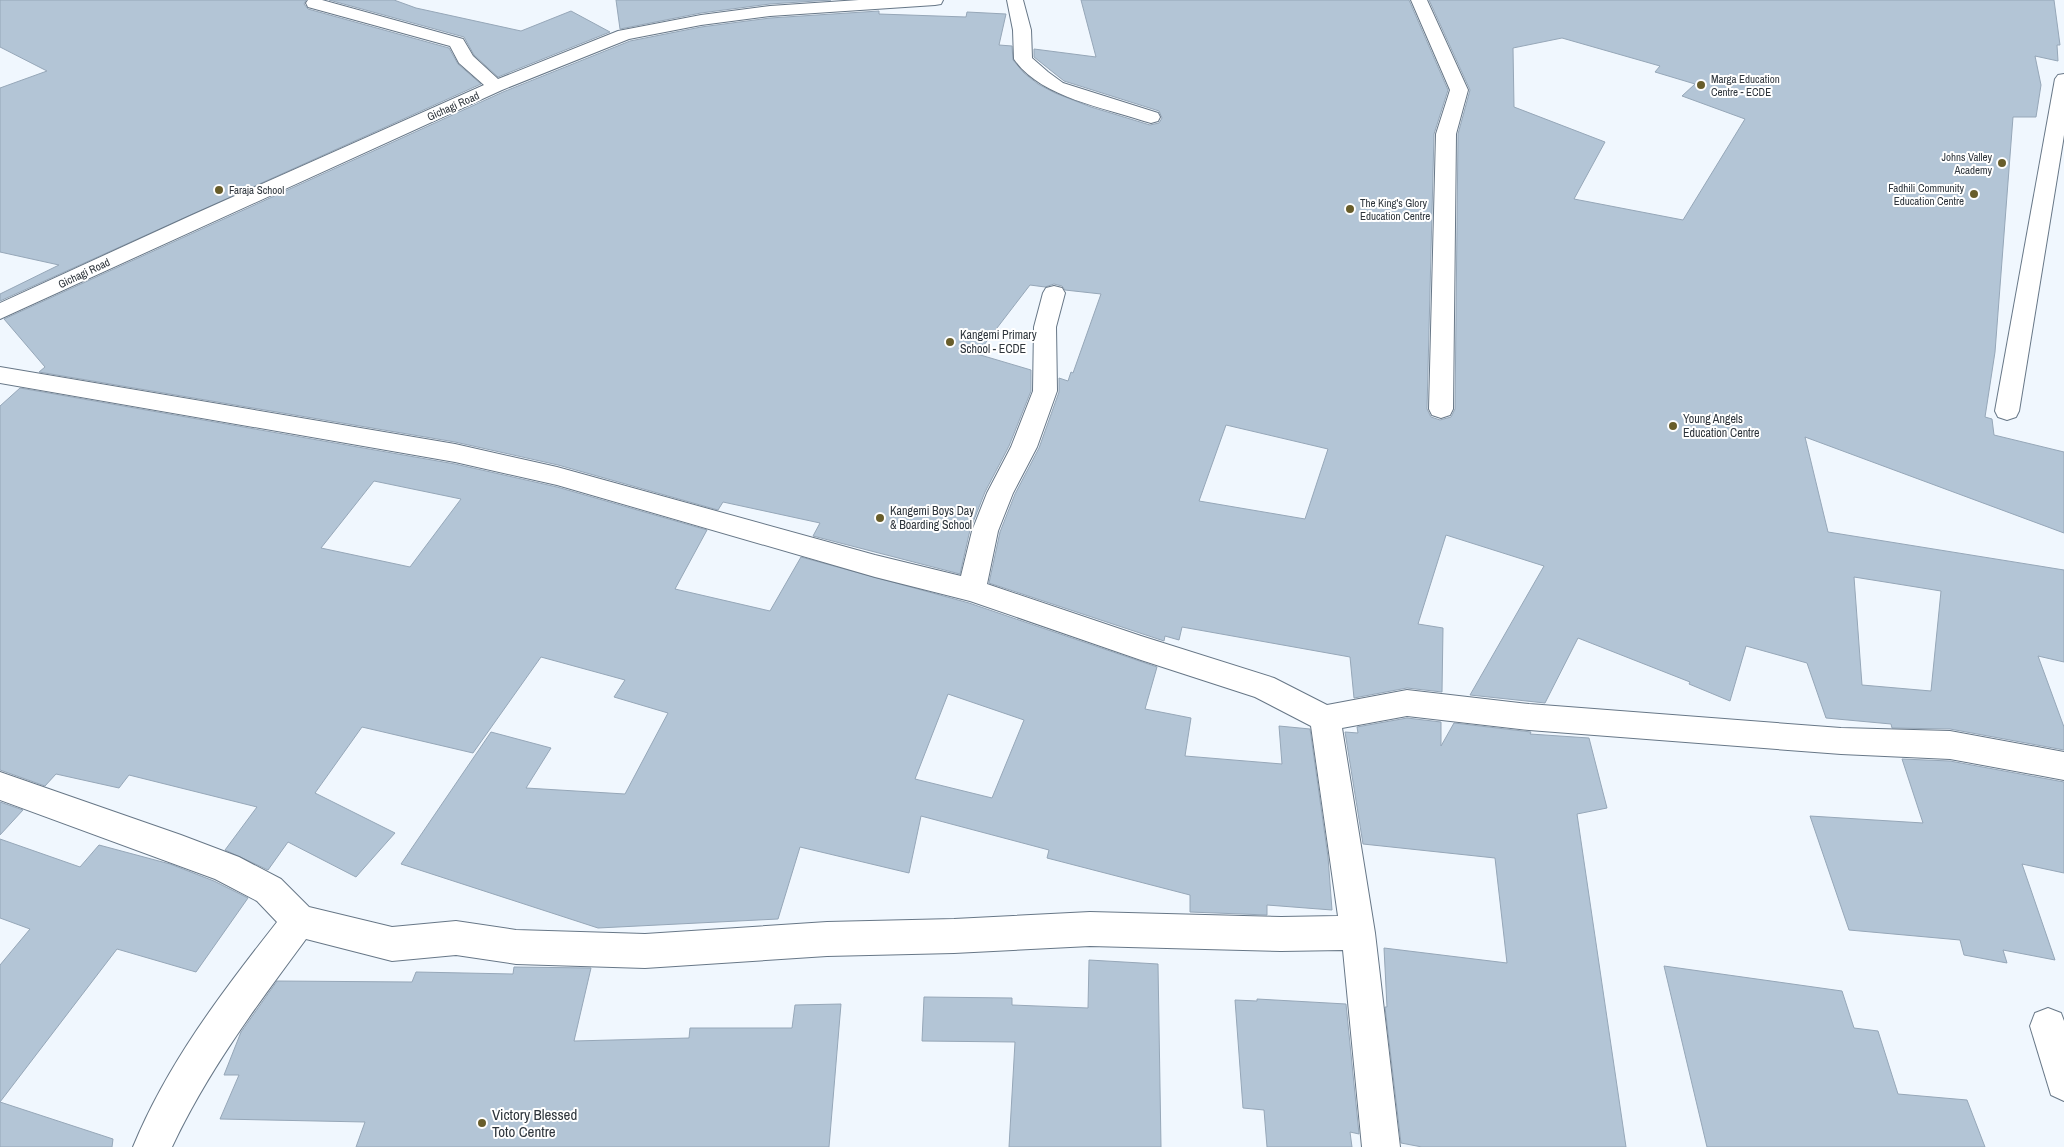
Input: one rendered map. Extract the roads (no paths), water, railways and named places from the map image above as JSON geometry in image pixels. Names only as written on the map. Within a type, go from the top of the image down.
[{"type":"street","name":"Gichagi Road","points":[[0,312],[197,220],[496,86],[624,35],[769,5],[935,0]]},
{"type":"street","points":[[1015,0],[1022,30],[1022,59],[1040,76],[1057,86],[1110,106],[1151,117]]},
{"type":"street","points":[[1419,0],[1459,90],[1446,134],[1441,409]]},
{"type":"street","points":[[314,3],[457,43],[465,59],[496,86]]},
{"type":"street","points":[[2007,411],[2064,79]]},
{"type":"street","points":[[972,590],[985,531],[1000,493],[1024,447],[1045,391],[1046,327],[1054,293]]},
{"type":"street","points":[[0,375],[455,453],[538,472],[875,566],[972,590],[1141,648],[1264,687],[1325,718],[1407,703],[1529,717],[1831,741],[1950,745],[2064,766]]},
{"type":"street","points":[[1325,718],[1358,933],[1381,1147]]},
{"type":"street","points":[[0,786],[182,850],[227,868],[269,890],[299,920],[392,944],[456,938],[516,947],[645,950],[827,939],[954,936],[1090,929],[1281,934],[1358,933]]},
{"type":"street","points":[[152,1147],[174,1101],[237,1002],[299,920]]},
{"type":"street","points":[[2048,1026],[2064,1082]]},
{"type":"place","name":"Marga Education Centre - ECDE","points":[[1701,85]]},
{"type":"place","name":"Johns Valley Academy","points":[[2002,163]]},
{"type":"place","name":"Faraja School","points":[[219,190]]},
{"type":"place","name":"Fadhili Community Education Centre","points":[[1974,194]]},
{"type":"place","name":"The King's Glory Education Centre","points":[[1350,209]]},
{"type":"place","name":"Kangemi Primary School - ECDE","points":[[950,342]]},
{"type":"place","name":"Young Angels Education Centre","points":[[1673,426]]},
{"type":"place","name":"Kangemi Boys Day & Boarding School","points":[[880,518]]},
{"type":"place","name":"Victory Blessed Toto Centre","points":[[482,1123]]}]
